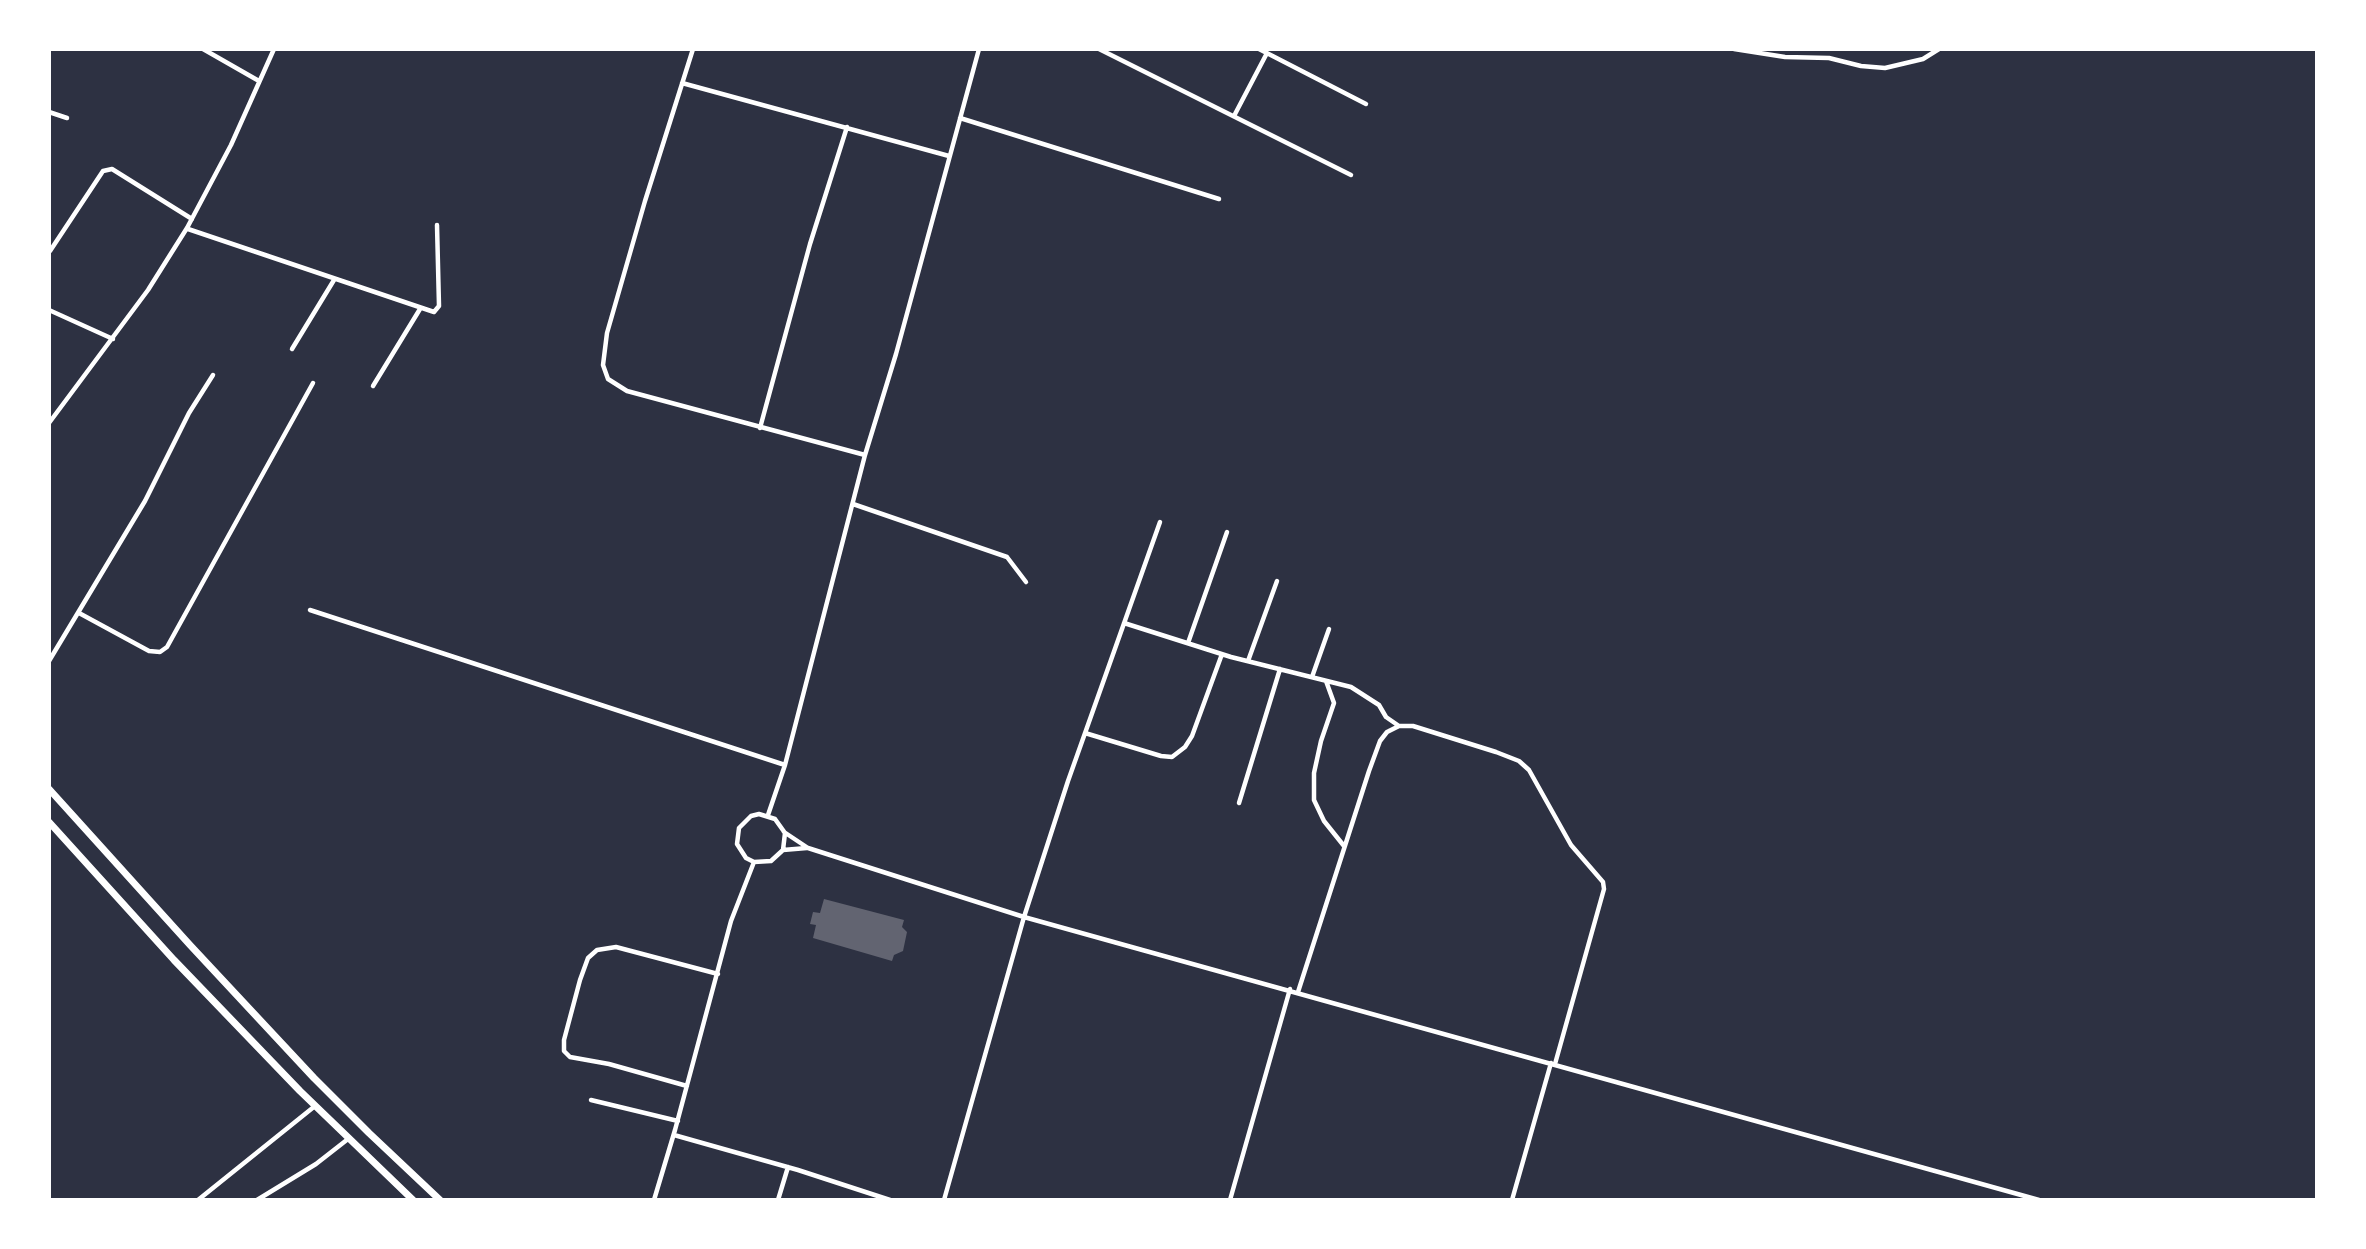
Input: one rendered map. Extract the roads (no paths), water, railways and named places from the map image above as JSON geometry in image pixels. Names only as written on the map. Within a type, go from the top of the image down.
[{"type":"main road","points":[[49,789],[314,1078],[440,1200]]},
{"type":"main road","points":[[49,822],[174,960],[348,1139],[413,1200]]},
{"type":"street","points":[[203,49],[259,81]]},
{"type":"street","points":[[49,423],[113,339],[187,229],[231,145],[274,49]]},
{"type":"street","points":[[693,49],[607,333],[603,365],[608,379],[627,391],[865,455]]},
{"type":"street","points":[[768,815],[785,765],[865,455],[897,354],[979,49]]},
{"type":"street","points":[[1099,49],[1351,176]]},
{"type":"street","points":[[1259,49],[1366,104]]},
{"type":"street","points":[[1734,49],[1785,57],[1829,58],[1861,66],[1885,68],[1923,59],[1939,49]]},
{"type":"street","points":[[1234,116],[1267,53]]},
{"type":"street","points":[[682,83],[949,156]]},
{"type":"street","points":[[49,112],[67,118]]},
{"type":"street","points":[[960,118],[1219,199]]},
{"type":"street","points":[[760,428],[810,244],[847,127]]},
{"type":"street","points":[[50,251],[103,171],[112,169],[192,219]]},
{"type":"street","points":[[187,229],[434,312],[438,308],[436,225]]},
{"type":"street","points":[[292,349],[334,279]]},
{"type":"street","points":[[373,386],[420,309]]},
{"type":"street","points":[[49,310],[113,339]]},
{"type":"street","points":[[49,661],[145,501],[189,412],[213,375]]},
{"type":"street","points":[[79,613],[149,651],[160,652],[167,647],[313,383]]},
{"type":"street","points":[[853,504],[1007,557],[1026,582]]},
{"type":"street","points":[[944,1200],[1024,917],[1085,733],[1160,522]]},
{"type":"street","points":[[1188,643],[1227,532]]},
{"type":"street","points":[[1248,661],[1277,581]]},
{"type":"street","points":[[310,610],[785,765]]},
{"type":"street","points":[[1124,624],[1222,654],[1351,687],[1378,705],[1386,718],[1398,726]]},
{"type":"street","points":[[1312,677],[1329,629]]},
{"type":"street","points":[[1085,733],[1172,757],[1185,747],[1192,736],[1222,654]]},
{"type":"street","points":[[1240,803],[1280,669]]},
{"type":"street","points":[[1326,681],[1334,702],[1314,773],[1314,800],[1324,821],[1345,847]]},
{"type":"street","points":[[1298,992],[1380,741],[1387,732],[1398,726],[1413,726],[1519,761],[1537,781],[1571,845],[1603,883],[1604,889],[1512,1200]]},
{"type":"street","points":[[784,832],[783,850],[771,861],[754,862],[740,852],[736,836],[739,828],[751,816],[768,815],[775,819],[784,832],[808,848],[1024,917],[2039,1200]]},
{"type":"street","points":[[783,850],[808,848]]},
{"type":"street","points":[[654,1200],[678,1121],[731,921],[754,862]]},
{"type":"street","points":[[687,1086],[609,1064],[570,1057],[564,1051],[564,1041],[580,980],[588,958],[597,950],[616,947],[718,974]]},
{"type":"street","points":[[1230,1200],[1290,989]]},
{"type":"street","points":[[592,1100],[678,1121]]},
{"type":"street","points":[[198,1200],[315,1105]]},
{"type":"street","points":[[674,1135],[788,1167],[890,1200]]},
{"type":"street","points":[[257,1200],[316,1164],[348,1139]]},
{"type":"street","points":[[778,1200],[788,1167]]}]
